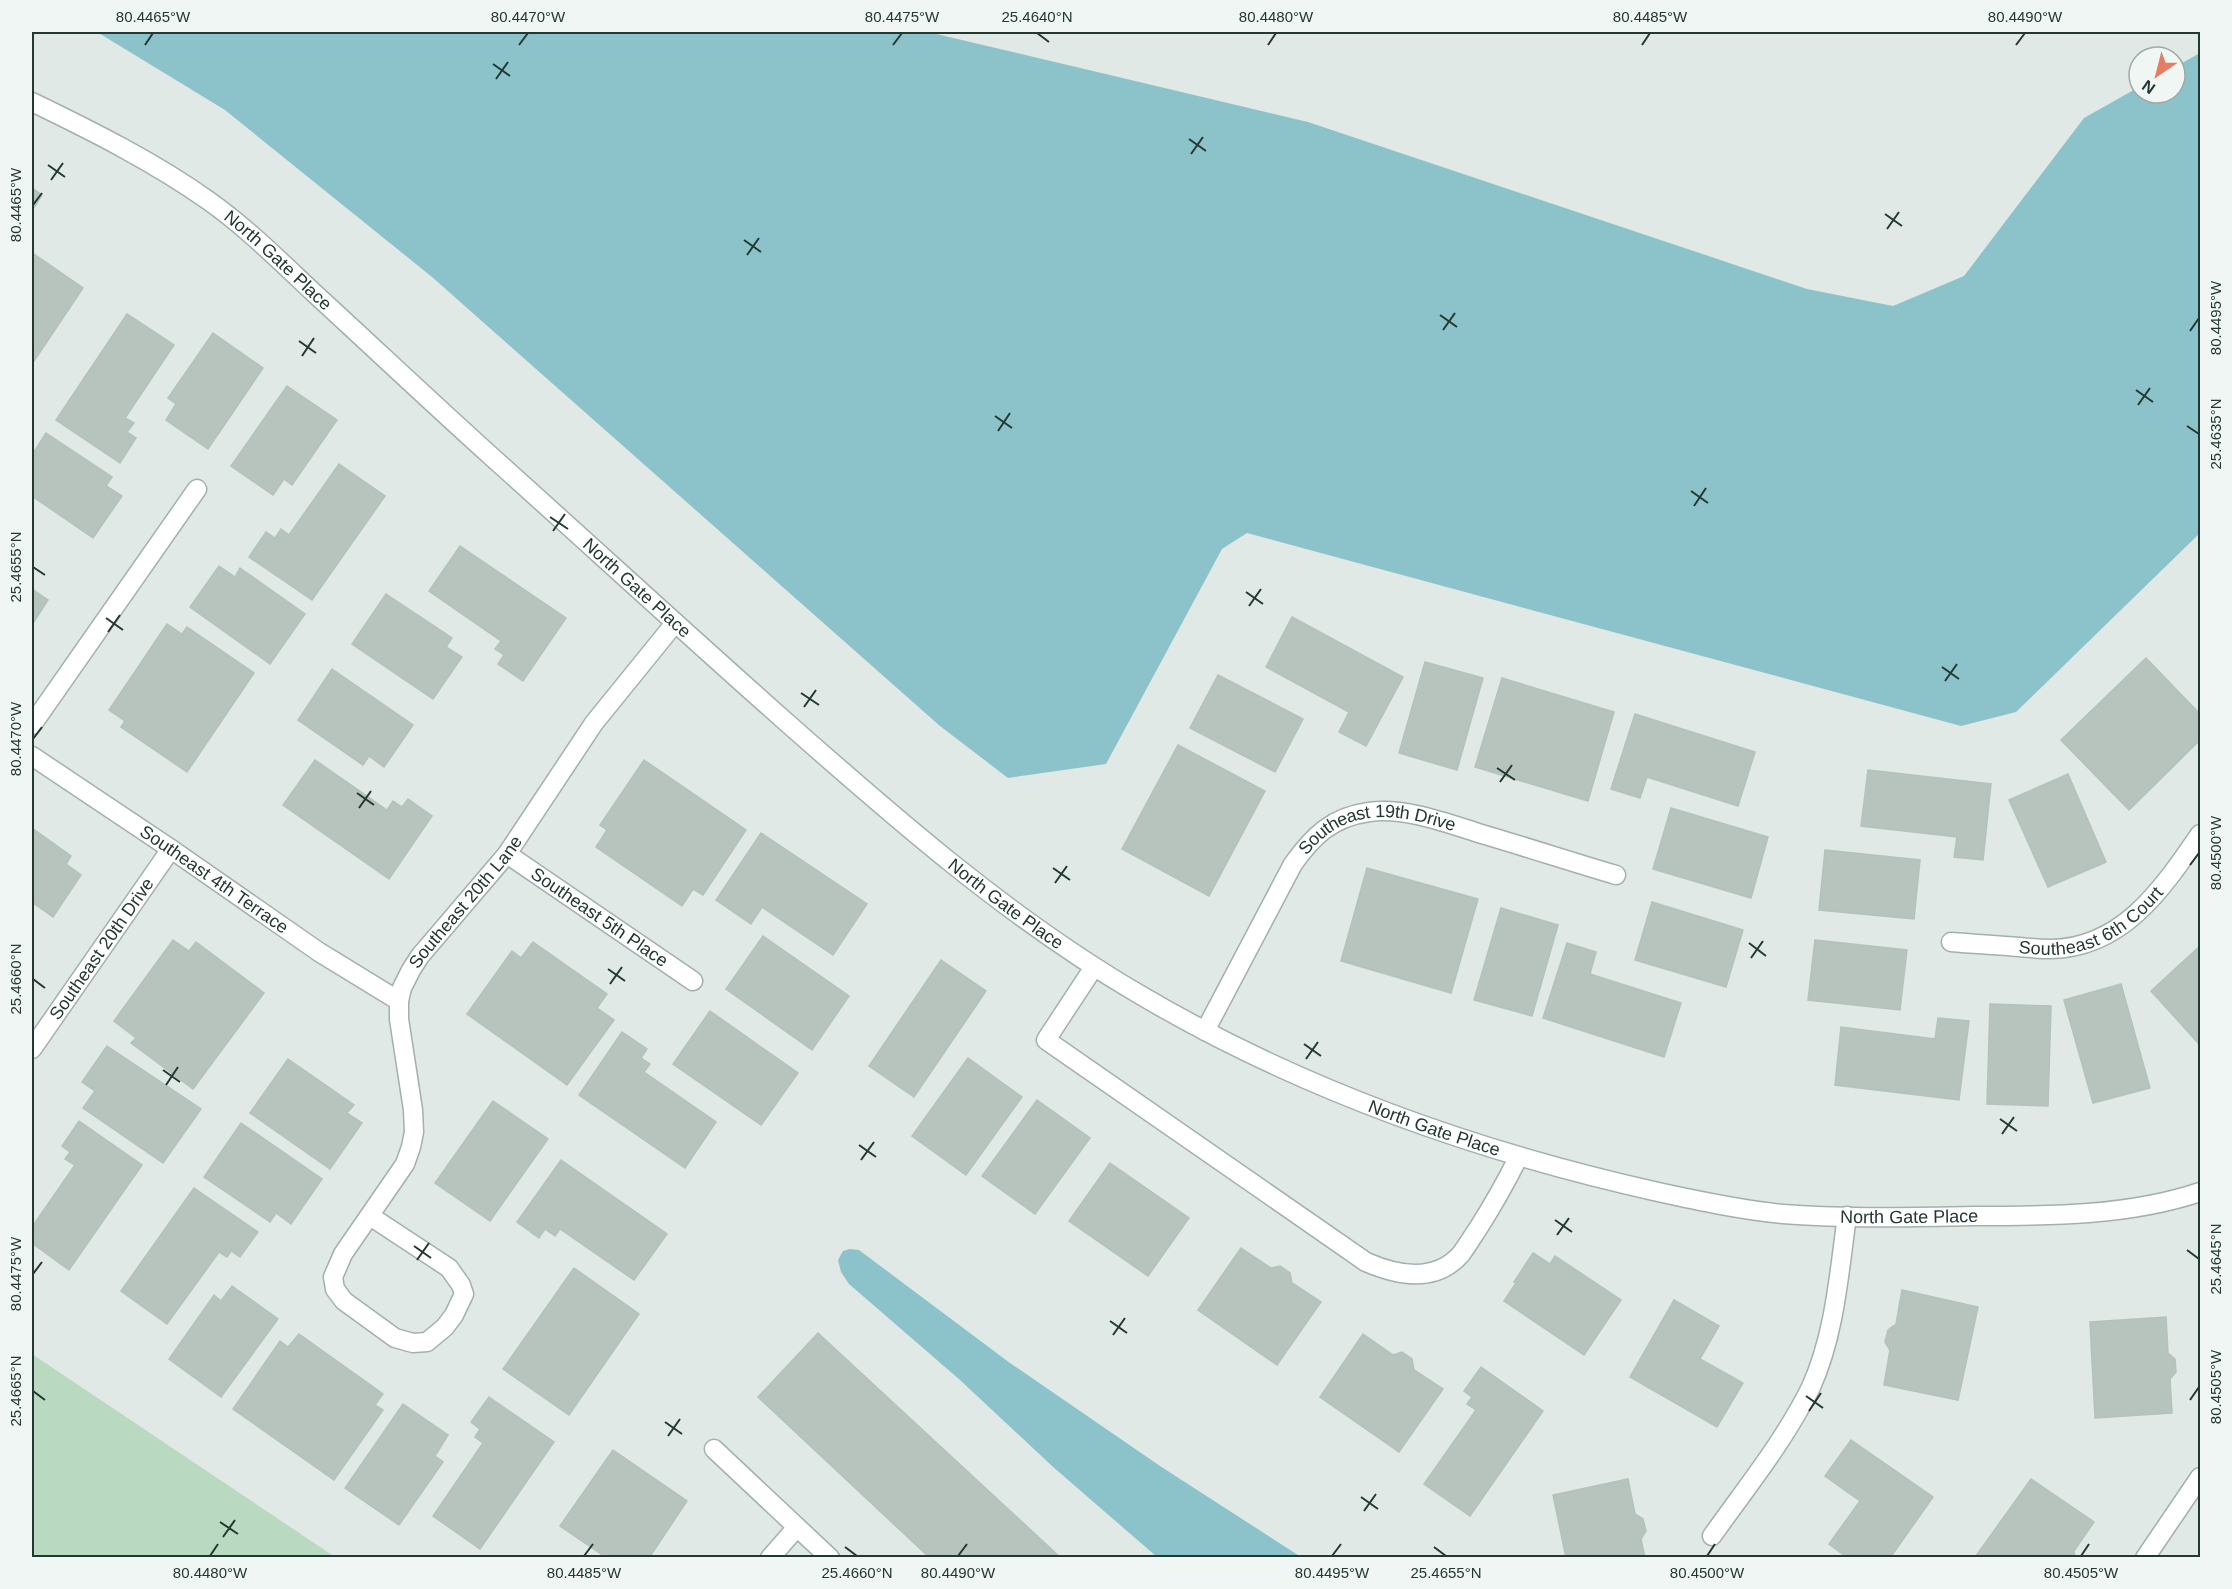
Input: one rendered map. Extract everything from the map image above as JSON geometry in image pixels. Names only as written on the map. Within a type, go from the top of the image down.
[{"type":"street","name":"North Gate Place","points":[[32,102],[93,132],[164,172],[213,204],[291,272],[675,623],[922,841],[1036,927],[1094,967],[1205,1031],[1295,1076],[1452,1136],[1518,1158],[1712,1204],[1780,1213],[1847,1216],[2026,1216],[2140,1206],[2200,1192]]},
{"type":"street","points":[[32,725],[197,489]]},
{"type":"street","name":"Southeast 20th Lane","points":[[370,1216],[449,1268],[461,1285],[464,1294],[454,1315],[440,1332],[427,1342],[413,1343],[395,1338],[344,1301],[335,1289],[333,1277],[336,1267],[370,1216],[405,1164],[411,1147],[414,1132],[413,1110],[399,1019],[402,988],[420,956],[507,854],[594,723],[675,623]]},
{"type":"street","name":"Southeast 4th Terrace","points":[[32,756],[319,952],[399,1001]]},
{"type":"street","name":"Southeast 19th Drive","points":[[1205,1031],[1293,864],[1320,830],[1343,819],[1368,812],[1411,814],[1616,875]]},
{"type":"street","name":"Southeast 6th Court","points":[[1951,942],[2054,949],[2093,940],[2110,933],[2127,922],[2150,901],[2200,834]]},
{"type":"street","name":"Southeast 20th Drive","points":[[32,1049],[171,849]]},
{"type":"street","name":"Southeast 5th Place","points":[[507,854],[693,981]]},
{"type":"street","points":[[1094,967],[1046,1040],[1366,1262],[1397,1274],[1414,1275],[1433,1272],[1449,1264],[1460,1255],[1496,1201],[1518,1158]]},
{"type":"street","points":[[1712,1536],[1780,1440],[1811,1386],[1827,1338],[1847,1216]]},
{"type":"street","points":[[714,1449],[830,1557]]},
{"type":"street","points":[[2145,1557],[2200,1477]]},
{"type":"street","points":[[770,1557],[797,1527]]},
{"type":"green space","points":[[32,1354],[335,1557],[32,1557]]},
{"type":"water","points":[[97,32],[928,32],[1308,122],[1807,289],[1893,306],[1964,276],[2084,118],[2127,94],[2127,105],[2187,105],[2187,60],[2200,53],[2200,533],[2016,712],[1961,726],[1247,533],[1222,549],[1106,764],[1008,778],[940,726],[432,277],[225,110]]},
{"type":"water","points":[[859,1250],[1010,1363],[1160,1466],[1301,1557],[1157,1557],[849,1284],[841,1272],[838,1260],[843,1251]]},
{"type":"building","points":[[32,188],[42,195],[32,211]]},
{"type":"building","points":[[34,254],[83,288],[32,364],[32,257]]},
{"type":"building","points":[[127,314],[174,345],[125,418],[134,423],[127,432],[136,438],[120,463],[56,420]]},
{"type":"building","points":[[213,333],[263,368],[208,449],[166,420],[176,404],[168,398]]},
{"type":"building","points":[[287,386],[337,420],[292,485],[284,479],[273,495],[231,466]]},
{"type":"building","points":[[46,433],[112,477],[106,486],[122,496],[93,538],[32,496],[32,455]]},
{"type":"building","points":[[339,464],[385,496],[312,600],[249,557],[266,532],[275,538],[281,529],[289,535]]},
{"type":"building","points":[[460,546],[566,618],[523,681],[498,664],[504,655],[495,649],[501,641],[429,591]]},
{"type":"building","points":[[219,566],[235,577],[240,568],[305,614],[270,664],[190,607]]},
{"type":"building","points":[[32,589],[48,600],[32,625]]},
{"type":"building","points":[[386,594],[452,638],[446,647],[462,657],[433,699],[352,644]]},
{"type":"building","points":[[1292,617],[1403,677],[1366,746],[1339,732],[1349,712],[1266,667]]},
{"type":"building","points":[[167,624],[182,634],[187,627],[254,673],[187,772],[121,727],[125,721],[109,710]]},
{"type":"building","points":[[2146,658],[2200,714],[2200,740],[2129,810],[2061,740]]},
{"type":"building","points":[[1425,662],[1483,678],[1457,770],[1399,753]]},
{"type":"building","points":[[332,669],[413,725],[384,767],[369,756],[363,765],[298,720]]},
{"type":"building","points":[[1218,675],[1303,719],[1275,772],[1190,728]]},
{"type":"building","points":[[1502,678],[1614,712],[1588,801],[1475,767]]},
{"type":"building","points":[[1635,714],[1755,752],[1738,806],[1647,777],[1640,798],[1611,789]]},
{"type":"building","points":[[1178,745],[1265,791],[1209,896],[1122,849]]},
{"type":"building","points":[[315,760],[387,810],[393,801],[402,807],[408,799],[432,816],[389,879],[283,805]]},
{"type":"building","points":[[644,760],[746,830],[703,895],[693,889],[682,906],[596,847],[607,830],[600,825]]},
{"type":"building","points":[[1868,770],[1991,784],[1983,860],[1954,857],[1957,837],[1861,826]]},
{"type":"building","points":[[2068,774],[2106,862],[2048,887],[2009,800]]},
{"type":"building","points":[[1671,808],[1768,837],[1751,898],[1653,869]]},
{"type":"building","points":[[32,828],[71,856],[66,864],[81,875],[53,917],[32,902]]},
{"type":"building","points":[[761,833],[867,904],[833,955],[762,907],[751,924],[716,900]]},
{"type":"building","points":[[1825,850],[1920,860],[1914,919],[1819,910]]},
{"type":"building","points":[[1367,868],[1478,899],[1451,993],[1341,961]]},
{"type":"building","points":[[1652,902],[1743,930],[1726,987],[1635,960]]},
{"type":"building","points":[[1501,908],[1558,925],[1532,1016],[1474,1000]]},
{"type":"building","points":[[763,936],[849,996],[812,1050],[726,989]]},
{"type":"building","points":[[173,940],[189,951],[196,942],[264,993],[193,1089],[131,1043],[136,1038],[114,1021]]},
{"type":"building","points":[[1815,940],[1907,950],[1900,1010],[1808,1000]]},
{"type":"building","points":[[533,942],[607,994],[597,1008],[614,1020],[567,1085],[467,1014],[512,951],[521,958]]},
{"type":"building","points":[[1567,943],[1596,952],[1590,974],[1681,1003],[1664,1057],[1543,1018]]},
{"type":"building","points":[[2200,946],[2200,1045],[2151,991]]},
{"type":"building","points":[[941,960],[986,991],[914,1097],[869,1066]]},
{"type":"building","points":[[2121,984],[2150,1088],[2093,1103],[2064,1000]]},
{"type":"building","points":[[1990,1004],[2051,1006],[2048,1106],[1987,1104]]},
{"type":"building","points":[[710,1011],[798,1073],[761,1125],[673,1064]]},
{"type":"building","points":[[1938,1018],[1969,1021],[1959,1100],[1835,1085],[1841,1027],[1935,1039]]},
{"type":"building","points":[[622,1032],[647,1049],[641,1058],[650,1064],[644,1072],[716,1122],[685,1168],[579,1095]]},
{"type":"building","points":[[107,1046],[201,1109],[163,1163],[83,1108],[95,1091],[82,1082]]},
{"type":"building","points":[[968,1058],[1022,1097],[966,1175],[912,1136]]},
{"type":"building","points":[[288,1059],[354,1105],[347,1113],[362,1123],[330,1169],[250,1113]]},
{"type":"building","points":[[1037,1100],[1090,1138],[1035,1214],[982,1176]]},
{"type":"building","points":[[493,1101],[548,1139],[490,1221],[435,1183]]},
{"type":"building","points":[[79,1121],[142,1165],[69,1270],[32,1243],[32,1227],[75,1165],[65,1159],[70,1152],[62,1146]]},
{"type":"building","points":[[241,1123],[322,1179],[291,1224],[276,1213],[270,1222],[204,1177]]},
{"type":"building","points":[[561,1160],[667,1234],[634,1280],[560,1229],[555,1236],[545,1229],[539,1238],[517,1222]]},
{"type":"building","points":[[1110,1163],[1189,1218],[1148,1276],[1069,1221]]},
{"type":"building","points":[[194,1188],[258,1232],[240,1257],[231,1251],[227,1257],[219,1252],[167,1324],[121,1291]]},
{"type":"building","points":[[1241,1248],[1271,1268],[1280,1266],[1290,1273],[1292,1283],[1321,1302],[1277,1365],[1198,1310]]},
{"type":"building","points":[[1533,1253],[1550,1264],[1555,1256],[1621,1300],[1584,1355],[1504,1301]]},
{"type":"building","points":[[574,1268],[639,1314],[569,1415],[503,1369]]},
{"type":"building","points":[[232,1286],[278,1319],[221,1397],[169,1359],[214,1295],[221,1301]]},
{"type":"building","points":[[1902,1290],[1978,1307],[1958,1400],[1884,1385],[1890,1350],[1885,1342],[1888,1330],[1896,1324]]},
{"type":"building","points":[[1674,1300],[1719,1326],[1700,1359],[1743,1383],[1717,1427],[1630,1377]]},
{"type":"building","points":[[2166,1317],[2168,1353],[2175,1359],[2176,1372],[2170,1379],[2172,1413],[2095,1418],[2090,1322]]},
{"type":"building","points":[[818,1333],[1061,1558],[930,1558],[758,1397]]},
{"type":"building","points":[[299,1334],[383,1394],[375,1405],[383,1410],[334,1480],[233,1409],[280,1341],[288,1347]]},
{"type":"building","points":[[1363,1334],[1393,1355],[1402,1352],[1412,1359],[1414,1370],[1443,1389],[1399,1452],[1320,1397]]},
{"type":"building","points":[[1481,1367],[1543,1411],[1470,1516],[1424,1484],[1476,1410],[1467,1404],[1472,1397],[1464,1391]]},
{"type":"building","points":[[489,1397],[554,1442],[480,1549],[433,1516],[483,1443],[475,1437],[480,1429],[471,1422]]},
{"type":"building","points":[[403,1404],[448,1435],[435,1456],[443,1462],[399,1525],[345,1488]]},
{"type":"building","points":[[1851,1440],[1933,1497],[1890,1558],[1848,1558],[1829,1544],[1860,1501],[1825,1476]]},
{"type":"building","points":[[613,1450],[687,1501],[649,1558],[607,1558],[560,1526]]},
{"type":"building","points":[[1628,1479],[1635,1514],[1643,1519],[1646,1531],[1641,1539],[1645,1558],[1566,1558],[1553,1495]]},
{"type":"building","points":[[2031,1479],[2094,1522],[2074,1551],[2075,1558],[1978,1558],[1976,1556]]}]
